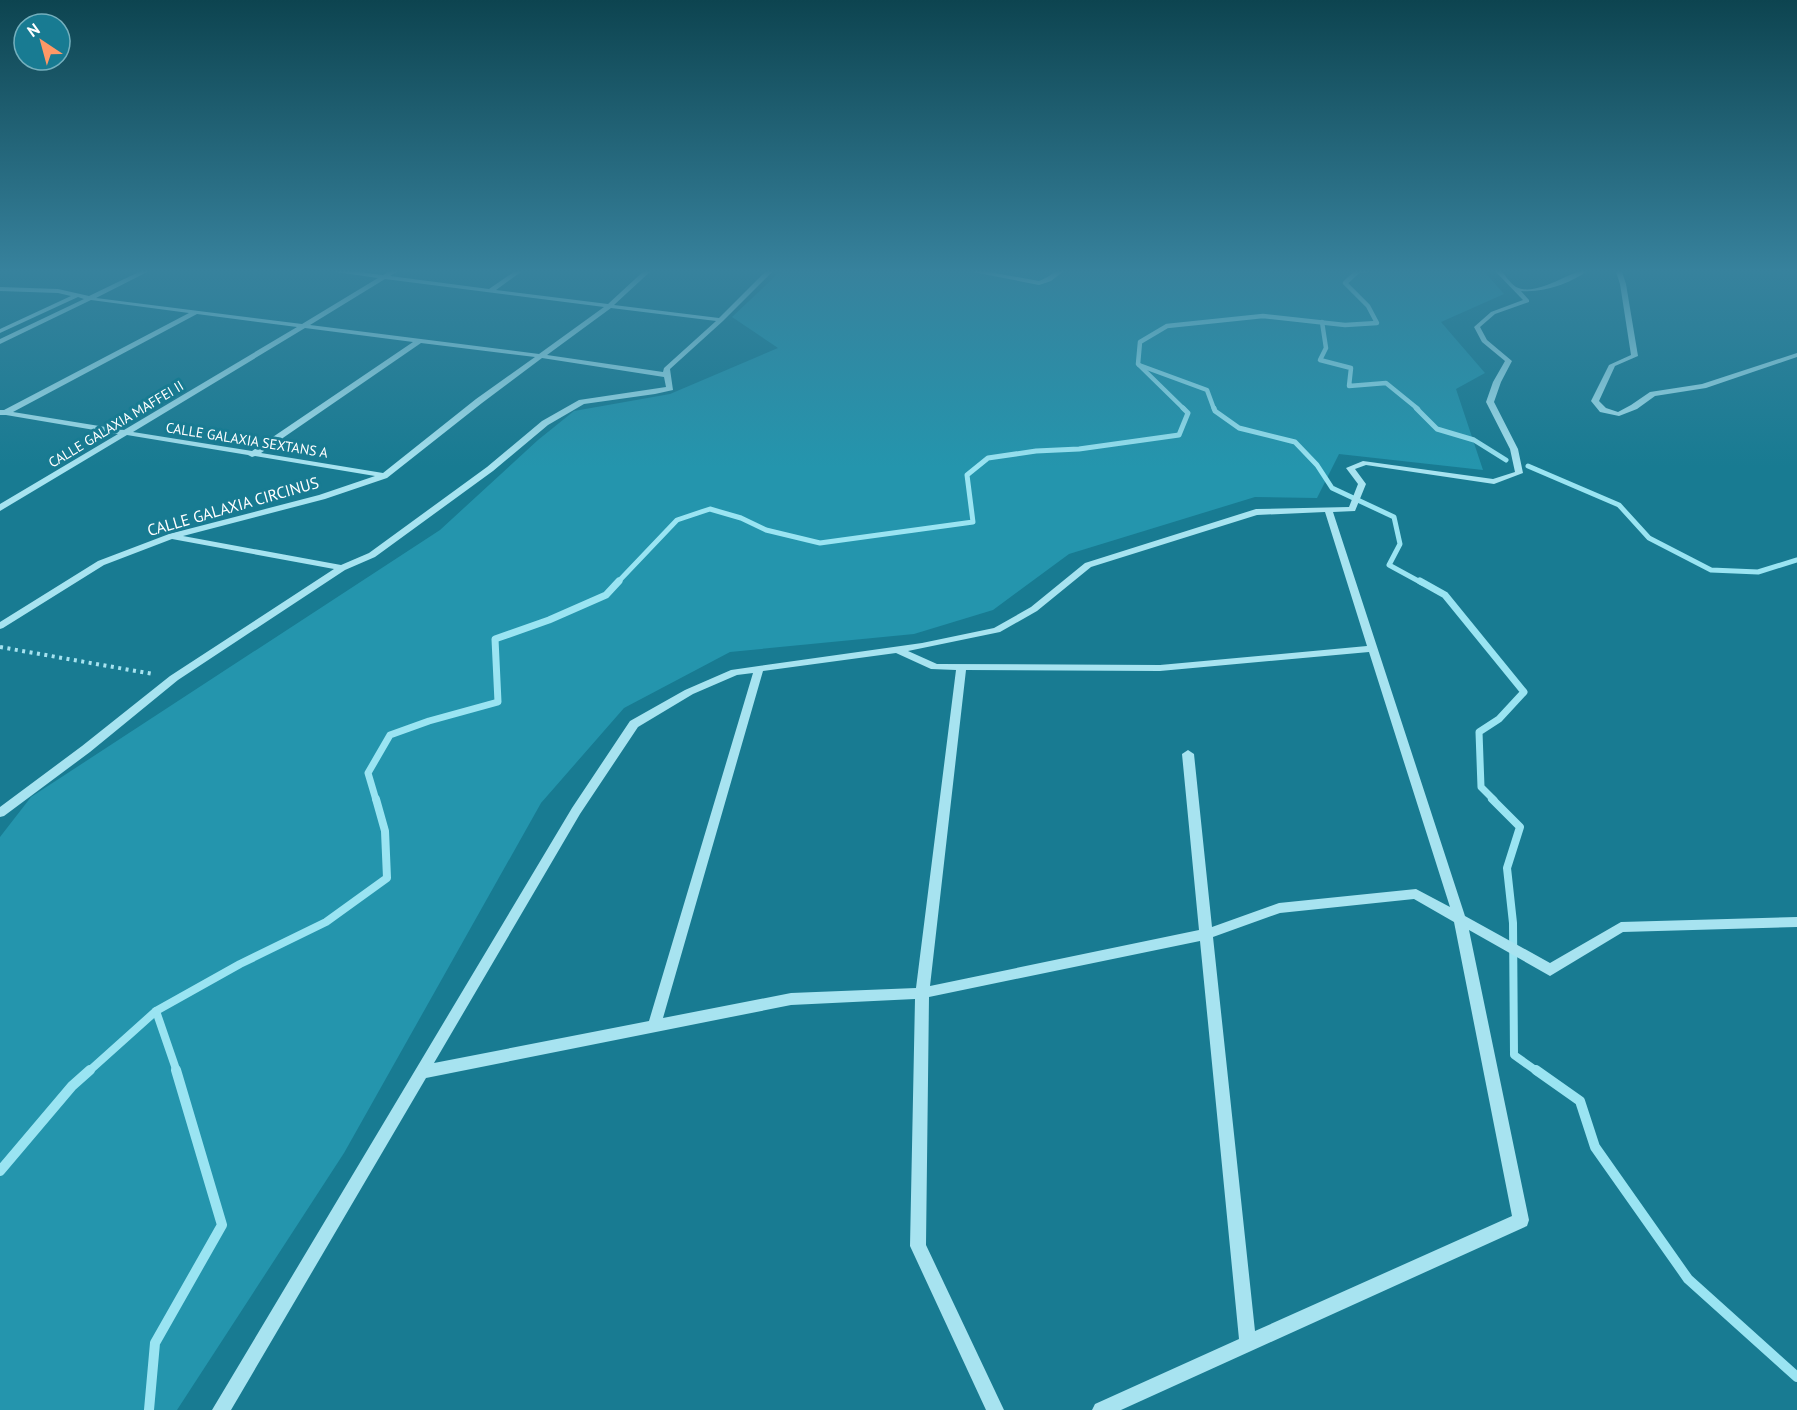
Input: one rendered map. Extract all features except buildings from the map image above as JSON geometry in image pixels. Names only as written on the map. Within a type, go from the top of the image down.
[{"type":"street","points":[[0,342],[15,335]]},
{"type":"street","points":[[1,414],[152,335]]},
{"type":"street","name":"CALLE GALAXIA MAFFEI II","points":[[0,508],[287,335]]},
{"type":"street","points":[[374,335],[668,375]]},
{"type":"street","name":"CALLE GALAXIA CIRCINUS","points":[[0,626],[101,563],[172,537],[322,497],[384,476],[478,401],[570,335]]},
{"type":"street","points":[[0,813],[86,749],[174,678],[342,568],[372,555],[490,469],[545,423],[582,402],[670,388],[666,369],[704,335]]},
{"type":"street","points":[[221,1410],[576,811],[634,724],[689,692],[735,672],[896,649],[997,630],[1034,609],[1088,565],[1256,512],[1352,509],[1362,484],[1350,468],[1366,463],[1494,482],[1519,473],[1514,449],[1490,402],[1497,382],[1509,361],[1484,340],[1482,335]]},
{"type":"street","points":[[1631,335],[1635,356],[1612,364],[1595,401],[1603,410],[1618,414],[1634,407],[1653,394],[1702,386],[1797,355]]},
{"type":"street","points":[[252,454],[419,341]]},
{"type":"street","name":"CALLE GALAXIA SEXTANS A","points":[[1,414],[384,476]]},
{"type":"street","points":[[1101,1410],[1521,1220],[1460,919],[1328,510]]},
{"type":"street","points":[[172,537],[342,568]]},
{"type":"street","points":[[896,649],[935,667],[1160,668],[1372,649]]},
{"type":"street","points":[[961,667],[922,993],[918,1246],[995,1410]]},
{"type":"street","points":[[654,1026],[759,669]]},
{"type":"street","points":[[1188,754],[1248,1344]]},
{"type":"street","points":[[421,1072],[791,999],[922,993],[1207,934],[1279,908],[1416,894],[1550,970],[1621,927],[1797,922]]},
{"type":"path","points":[[0,647],[174,678]]},
{"type":"shaded area","points":[[758,335],[1452,335],[1485,373],[1456,389],[1483,470],[1339,454],[1317,498],[1255,497],[1069,554],[993,610],[914,634],[730,652],[624,708],[541,803],[344,1153],[177,1410],[0,1410],[0,837],[31,797],[440,530],[538,440],[574,411],[670,394],[778,348]]},
{"type":"waterway","points":[[1139,365],[1140,342],[1152,335]]},
{"type":"waterway","points":[[1324,335],[1326,348],[1320,360],[1351,368],[1349,386],[1386,383],[1418,409]]},
{"type":"waterway","points":[[1139,365],[1207,390],[1214,409]]},
{"type":"waterway","points":[[1139,365],[1184,409]]},
{"type":"waterway","points":[[1214,408],[1239,428],[1295,442],[1317,465],[1332,488],[1394,517],[1400,544],[1389,565],[1422,583]]},
{"type":"waterway","points":[[1416,408],[1437,429],[1474,440],[1506,460]]},
{"type":"waterway","points":[[617,583],[677,520],[710,509],[741,518],[766,530],[820,543],[973,522],[967,475],[988,458],[1036,451],[1079,449],[1179,435],[1188,413],[1184,409]]},
{"type":"waterway","points":[[1528,466],[1619,505],[1649,538],[1711,570],[1758,572],[1797,560]]},
{"type":"waterway","points":[[376,800],[368,773],[390,735],[429,721],[498,702],[495,639],[549,620],[606,595],[619,581]]},
{"type":"waterway","points":[[1420,581],[1445,595],[1524,692],[1499,719],[1479,732],[1481,787],[1494,800]]},
{"type":"waterway","points":[[156,1011],[240,964],[326,922],[387,878],[385,831],[376,799]]},
{"type":"waterway","points":[[1492,799],[1520,827],[1507,868],[1513,923],[1514,1055],[1538,1072]]},
{"type":"waterway","points":[[88,1072],[156,1011]]},
{"type":"waterway","points":[[156,1011],[177,1072]]},
{"type":"waterway","points":[[0,1171],[72,1086],[90,1070]]},
{"type":"waterway","points":[[149,1410],[155,1343],[222,1225],[176,1070]]},
{"type":"waterway","points":[[1536,1070],[1580,1101],[1595,1147],[1688,1279],[1797,1377]]}]
